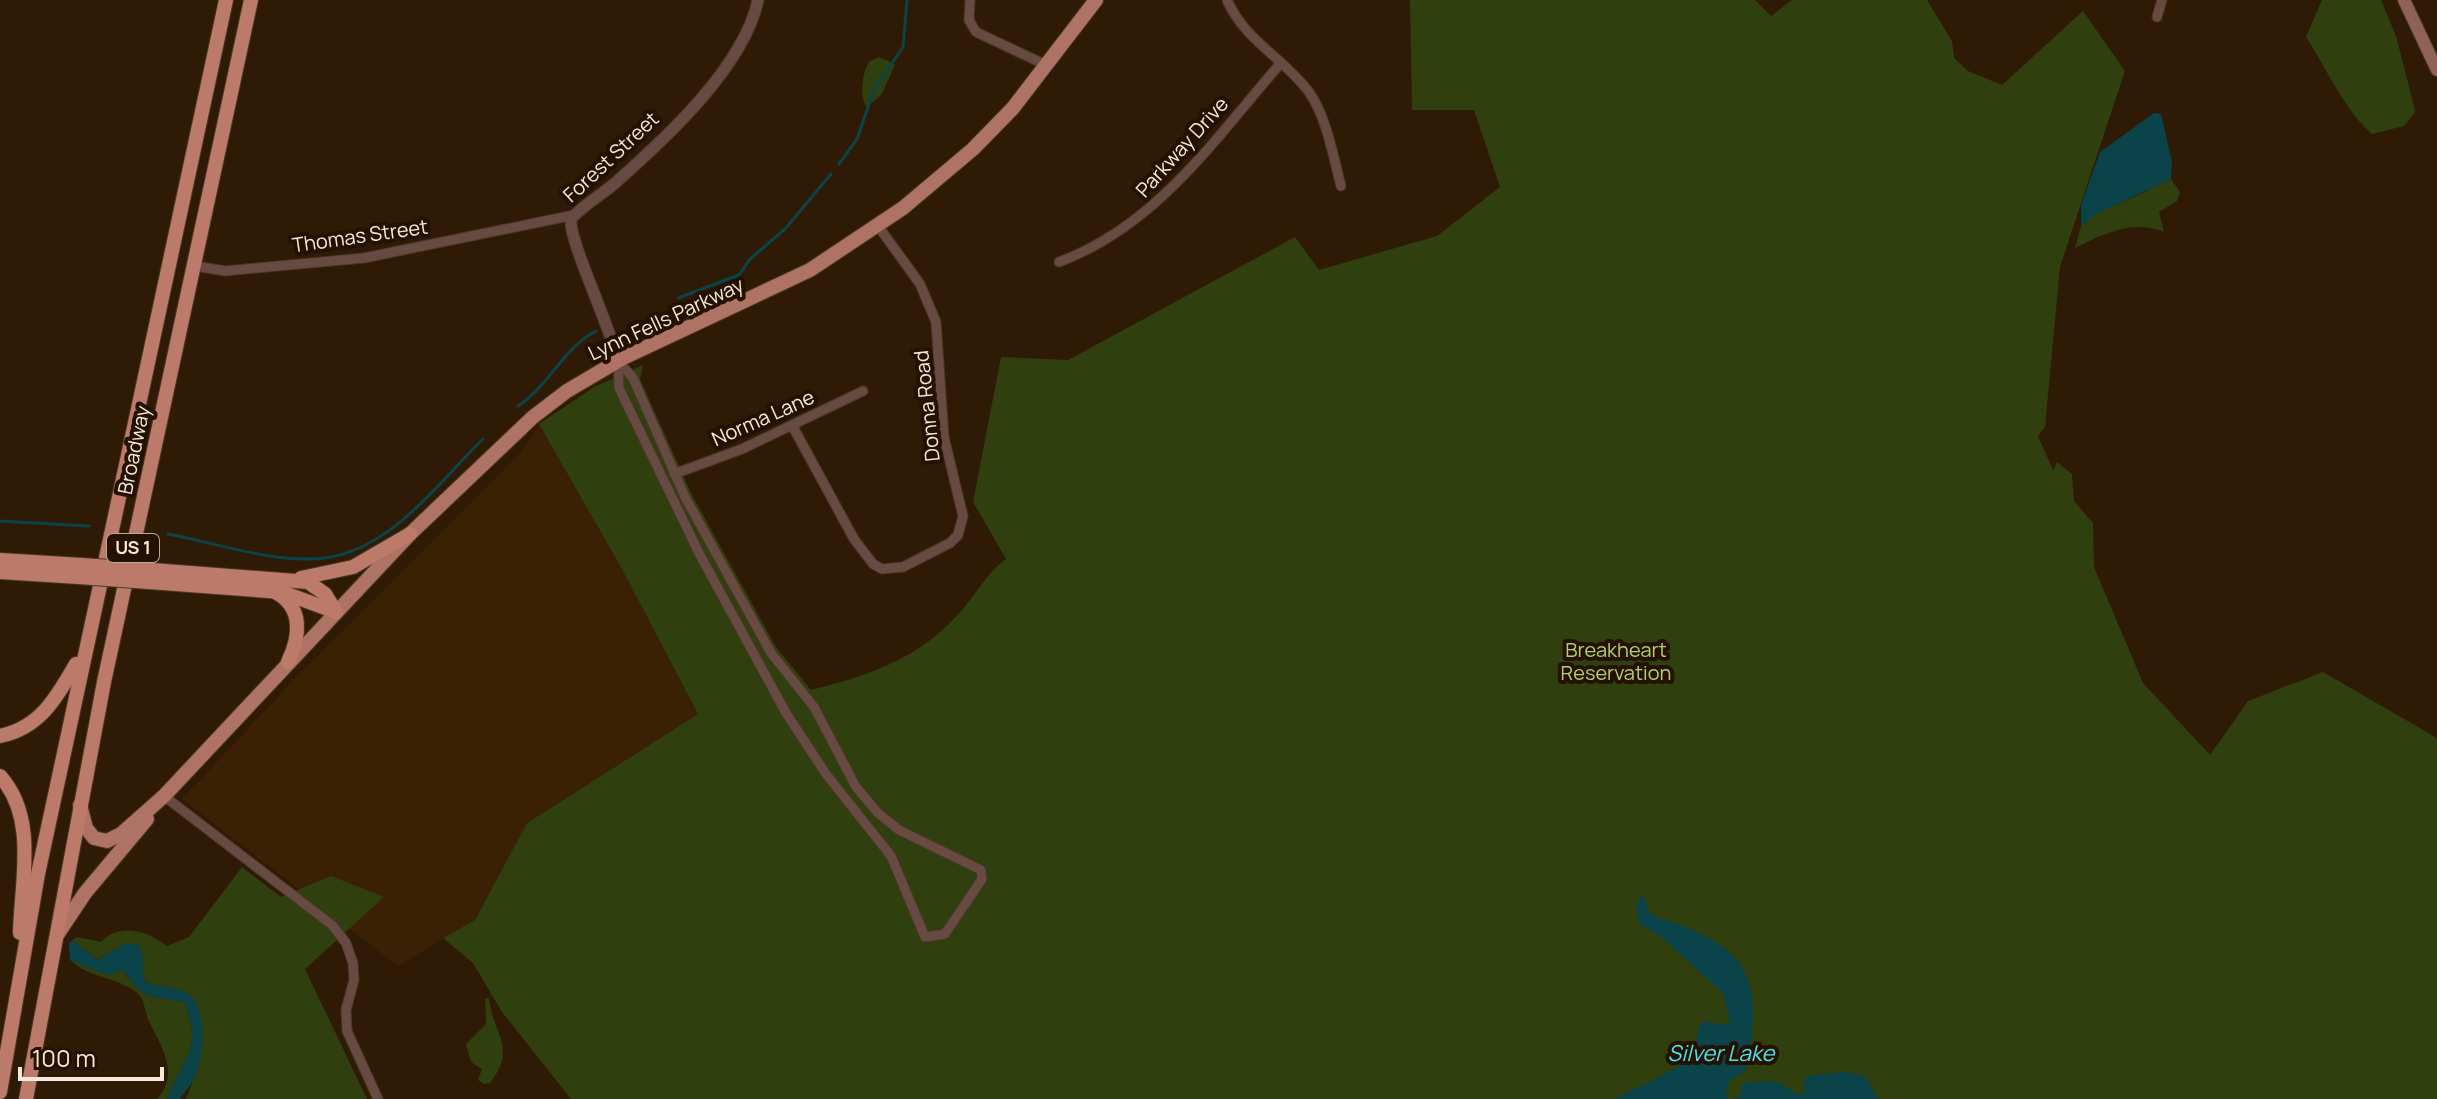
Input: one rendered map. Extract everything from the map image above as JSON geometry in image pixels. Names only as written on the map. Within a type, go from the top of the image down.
[{"type":"highway","name":"Broadway","points":[[0,1092],[85,650],[226,0]]},
{"type":"highway","name":"Broadway","points":[[26,1099],[80,805],[251,0]]},
{"type":"highway","points":[[150,576],[293,579],[353,567],[410,534]]},
{"type":"highway","points":[[0,560],[271,590],[292,594],[336,612]]},
{"type":"highway","points":[[0,572],[81,571]]},
{"type":"highway","points":[[293,579],[322,590],[336,612]]},
{"type":"highway","points":[[271,590],[287,599],[297,619],[297,641],[288,662]]},
{"type":"highway","points":[[0,736],[27,726],[52,705],[85,650]]},
{"type":"highway","points":[[0,776],[16,799],[24,829],[22,967]]},
{"type":"main road","name":"Lynn Fells Parkway","points":[[80,805],[90,835],[107,841],[121,834],[164,796],[410,534],[521,427],[567,391],[618,361],[782,285],[878,226],[973,149],[1048,66],[1096,0]]},
{"type":"main road","points":[[2404,0],[2437,70]]},
{"type":"main road","name":"Lynn Fells Parkway","points":[[53,940],[85,893],[128,845],[164,796]]},
{"type":"street","name":"Forest Street","points":[[618,361],[633,378],[674,474],[771,653],[814,707],[856,787],[888,822],[931,849],[969,861],[981,870],[982,879],[945,934],[925,937],[891,856],[786,713],[664,484],[619,388],[618,361],[610,327],[570,226],[574,215],[619,179],[722,75],[746,36],[758,0]]},
{"type":"street","points":[[970,0],[969,20],[976,32],[1048,66]]},
{"type":"street","points":[[1227,0],[1244,29],[1313,99],[1341,186]]},
{"type":"street","points":[[2157,17],[2162,0]]},
{"type":"street","name":"Parkway Drive","points":[[1059,262],[1106,242],[1155,206],[1280,64]]},
{"type":"street","name":"Thomas Street","points":[[195,266],[225,271],[355,259],[574,215]]},
{"type":"street","name":"Donna Road","points":[[793,427],[854,539],[873,564],[891,570],[903,567],[950,543],[958,535],[963,516],[944,437],[936,322],[920,284],[878,226]]},
{"type":"street","name":"Norma Lane","points":[[674,474],[793,427],[863,391]]},
{"type":"street","points":[[812,751],[831,741]]},
{"type":"street","points":[[164,796],[332,925],[346,943],[354,974],[346,1010],[347,1031],[378,1099]]},
{"type":"street","points":[[874,834],[888,822]]},
{"type":"shaded area","points":[[539,424],[622,569],[698,714],[528,822],[475,920],[398,966],[182,799],[292,682],[520,453]]},
{"type":"green space","name":"Breakheart Reservation","points":[[1410,0],[1755,0],[1771,16],[1792,0],[1927,0],[1952,41],[1954,58],[1968,71],[2002,85],[2083,11],[2125,71],[2060,267],[2045,427],[2038,436],[2053,470],[2057,462],[2072,474],[2074,501],[2093,523],[2094,567],[2143,683],[2210,755],[2248,701],[2323,672],[2437,738],[2437,1099],[571,1099],[502,1012],[473,963],[443,938],[475,920],[527,823],[698,714],[622,569],[539,424],[594,387],[643,365],[640,379],[691,493],[776,647],[811,690],[893,663],[946,627],[1006,559],[973,502],[1001,357],[1068,360],[1295,237],[1319,270],[1437,236],[1500,187],[1474,110],[1412,110]]},
{"type":"green space","points":[[2322,0],[2381,0],[2396,36],[2414,106],[2415,112],[2404,126],[2372,134],[2344,100],[2306,37]]},
{"type":"green space","points":[[879,57],[895,64],[882,94],[867,107],[862,92],[865,72],[869,62]]},
{"type":"green space","points":[[2164,179],[2171,179],[2180,192],[2177,201],[2159,212],[2164,232],[2141,227],[2118,230],[2075,248],[2081,226],[2095,214],[2145,192]]},
{"type":"green space","points":[[242,867],[281,897],[331,876],[384,897],[305,969],[367,1099],[186,1099],[197,1068],[200,1044],[195,1020],[181,991],[147,983],[138,945],[126,943],[97,960],[72,940],[77,937],[101,942],[116,932],[134,931],[151,936],[167,946],[189,937]]},
{"type":"green space","points":[[70,960],[113,971],[122,969],[137,988],[149,996],[184,1002],[190,1018],[192,1042],[167,1099],[157,1099],[164,1089],[168,1069],[141,997],[128,987],[86,971]]},
{"type":"green space","points":[[485,998],[489,999],[503,1051],[498,1071],[490,1083],[484,1084],[478,1080],[482,1069],[471,1062],[466,1044],[486,1024]]},
{"type":"water","points":[[2154,113],[2161,114],[2172,162],[2171,179],[2096,214],[2081,226],[2081,205],[2100,152]]},
{"type":"water","name":"Silver Lake","points":[[1643,894],[1649,911],[1656,917],[1699,933],[1731,954],[1750,984],[1753,1005],[1749,1057],[1744,1072],[1730,1080],[1726,1091],[1728,1099],[1615,1099],[1670,1071],[1689,1057],[1703,1021],[1723,1025],[1730,1022],[1723,993],[1660,936],[1639,923],[1636,905]]},
{"type":"water","points":[[72,940],[97,960],[126,943],[138,945],[147,983],[180,990],[195,1002],[202,1022],[202,1047],[193,1081],[180,1099],[167,1099],[192,1042],[190,1018],[184,1002],[149,996],[137,988],[122,969],[108,975],[70,960],[69,944]]},
{"type":"water","name":"Silver Lake","points":[[1844,1072],[1865,1076],[1878,1099],[1733,1099],[1740,1096],[1743,1083],[1776,1081],[1799,1095],[1805,1092],[1803,1082],[1808,1076]]},
{"type":"waterway","points":[[839,164],[857,139],[874,90],[903,47],[907,0]]},
{"type":"waterway","points":[[678,298],[739,275],[750,259],[785,229],[831,174]]},
{"type":"waterway","points":[[518,406],[539,388],[574,347],[596,331]]},
{"type":"waterway","points":[[168,534],[286,558],[325,558],[349,552],[372,542],[412,512],[483,439]]},
{"type":"waterway","points":[[0,521],[89,526]]}]
